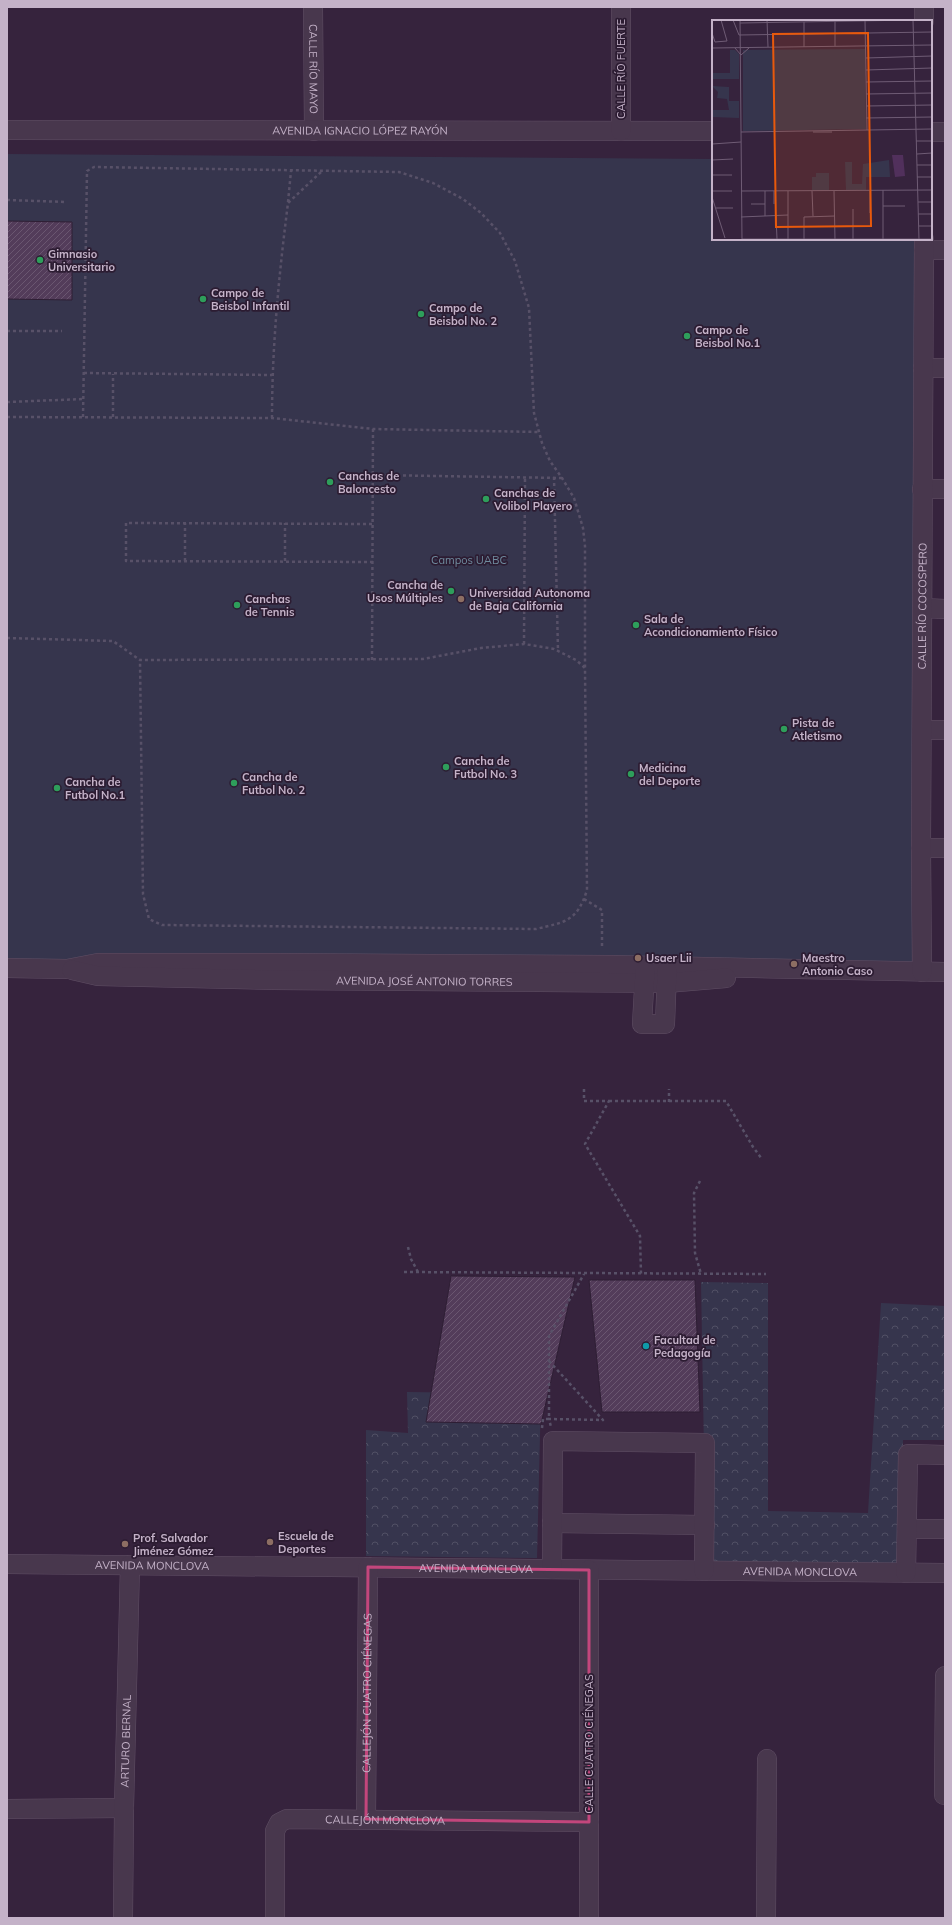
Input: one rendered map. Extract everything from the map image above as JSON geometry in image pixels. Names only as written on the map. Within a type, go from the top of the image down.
[{"type":"street","name":"CALLE RÍO MAYO","points":[[313,7],[314,132]]},
{"type":"street","name":"CALLE RÍO FUERTE","points":[[621,7],[621,131]]},
{"type":"street","points":[[924,7],[924,20]]},
{"type":"street","name":"AVENIDA IGNACIO LÓPEZ RAYÓN","points":[[7,130],[314,132],[712,131]]},
{"type":"street","points":[[932,132],[945,132]]},
{"type":"street","points":[[924,244],[945,250]]},
{"type":"street","name":"CALLE RÍO COCOSPERO","points":[[922,972],[921,848],[924,244]]},
{"type":"street","points":[[924,368],[945,368]]},
{"type":"street","points":[[922,489],[945,489]]},
{"type":"street","points":[[923,608],[945,609]]},
{"type":"street","points":[[922,730],[945,730]]},
{"type":"street","points":[[921,848],[945,848]]},
{"type":"street","name":"AVENIDA JOSÉ ANTONIO TORRES","points":[[7,968],[67,969],[98,963],[273,971],[441,973],[667,975],[781,968],[945,972]]},
{"type":"street","points":[[645,974],[642,1024],[665,1024],[667,975]]},
{"type":"street","points":[[552,1569],[553,1441],[705,1442],[704,1571]]},
{"type":"street","points":[[906,1573],[908,1454],[945,1455]]},
{"type":"street","points":[[552,1523],[705,1525]]},
{"type":"street","points":[[907,1529],[945,1530]]},
{"type":"street","name":"AVENIDA MONCLOVA","points":[[7,1564],[945,1573]]},
{"type":"street","name":"ARTURO BERNAL","points":[[123,1918],[130,1565]]},
{"type":"street","name":"CALLEJÓN CUATRO CIÉNEGAS","points":[[366,1819],[368,1567]]},
{"type":"street","name":"CALLE CUATRO CIÉNEGAS","points":[[589,1918],[590,1570]]},
{"type":"street","points":[[944,1795],[945,1676]]},
{"type":"street","points":[[766,1918],[767,1759]]},
{"type":"street","points":[[7,1809],[124,1808]]},
{"type":"street","name":"CALLEJÓN MONCLOVA","points":[[275,1918],[275,1831],[279,1823],[287,1818],[589,1822]]},
{"type":"path","points":[[83,417],[87,171],[94,167],[291,171],[370,170],[399,172],[433,183],[463,199],[481,213],[500,233],[515,261],[529,308],[534,413],[539,432],[550,460],[574,498],[583,528],[585,546],[587,890],[582,906],[567,921],[536,929],[162,925],[149,919],[143,894],[140,660]]},
{"type":"path","points":[[272,418],[272,376],[277,306],[291,171]]},
{"type":"path","points":[[288,203],[322,171]]},
{"type":"path","points":[[7,200],[67,202]]},
{"type":"path","points":[[7,331],[62,332]]},
{"type":"path","points":[[84,373],[272,376]]},
{"type":"path","points":[[113,374],[113,417]]},
{"type":"path","points":[[7,402],[84,399]]},
{"type":"path","points":[[7,417],[272,418],[373,428],[539,432]]},
{"type":"path","points":[[372,660],[373,428]]},
{"type":"path","points":[[373,475],[562,478]]},
{"type":"path","points":[[524,644],[525,477]]},
{"type":"path","points":[[554,477],[558,651]]},
{"type":"path","points":[[373,524],[126,523],[126,561],[373,562]]},
{"type":"path","points":[[185,523],[185,561]]},
{"type":"path","points":[[285,523],[285,561]]},
{"type":"path","points":[[7,638],[113,640],[140,660],[423,659],[481,648],[524,644],[558,651],[576,660],[585,668]]},
{"type":"path","points":[[584,899],[602,910],[602,950]]},
{"type":"path","points":[[584,1089],[584,1101],[726,1101],[752,1147],[762,1159]]},
{"type":"path","points":[[669,1089],[669,1102]]},
{"type":"path","points":[[609,1101],[585,1144],[640,1236],[641,1274]]},
{"type":"path","points":[[700,1181],[694,1193],[694,1253],[701,1274]]},
{"type":"path","points":[[408,1247],[411,1259],[418,1272]]},
{"type":"path","points":[[404,1272],[766,1274]]},
{"type":"path","points":[[549,1419],[549,1336],[584,1274]]},
{"type":"path","points":[[542,1435],[543,1419],[603,1420],[549,1361]]},
{"type":"highlighted area","points":[[368,1567],[589,1570],[589,1822],[366,1819]]},
{"type":"green space","name":"Campos UABC","points":[[7,154],[712,159],[712,240],[915,240],[916,965],[7,960]]},
{"type":"green space","points":[[701,1282],[768,1283],[768,1511],[868,1513],[881,1303],[945,1306],[945,1440],[903,1440],[899,1564],[706,1561]]},
{"type":"green space","points":[[407,1392],[541,1394],[537,1558],[366,1556],[366,1430],[408,1433]]},
{"type":"building","name":"Gimnasio Universitario","points":[[7,221],[72,222],[72,300],[7,299]]},
{"type":"building","points":[[451,1276],[575,1277],[541,1424],[426,1422]]},
{"type":"building","name":"Facultad de Pedagogía","points":[[589,1280],[695,1280],[700,1412],[602,1412]]},
{"type":"place","name":"Gimnasio Universitario","points":[[40,260]]},
{"type":"place","name":"Campo de Beisbol Infantil","points":[[203,299]]},
{"type":"place","name":"Campo de Beisbol No. 2","points":[[421,314]]},
{"type":"place","name":"Campo de Beisbol No.1","points":[[687,336]]},
{"type":"place","name":"Canchas de Baloncesto","points":[[330,482]]},
{"type":"place","name":"Canchas de Volibol Playero","points":[[486,499]]},
{"type":"place","name":"Cancha de Usos Múltiples","points":[[451,591]]},
{"type":"place","name":"Universidad Autonoma de Baja California","points":[[461,599]]},
{"type":"place","name":"Canchas de Tennis","points":[[237,605]]},
{"type":"place","name":"Sala de Acondicionamiento Físico","points":[[636,625]]},
{"type":"place","name":"Pista de Atletismo","points":[[784,729]]},
{"type":"place","name":"Cancha de Futbol No. 3","points":[[446,767]]},
{"type":"place","name":"Medicina del Deporte","points":[[631,774]]},
{"type":"place","name":"Cancha de Futbol No. 2","points":[[234,783]]},
{"type":"place","name":"Cancha de Futbol No.1","points":[[57,788]]},
{"type":"place","name":"Usaer Lii","points":[[638,958]]},
{"type":"place","name":"Maestro Antonio Caso","points":[[794,964]]},
{"type":"place","name":"Facultad de Pedagogía","points":[[646,1346]]},
{"type":"place","name":"Escuela de Deportes","points":[[270,1542]]},
{"type":"place","name":"Prof. Salvador Jiménez Gómez","points":[[125,1544]]}]
